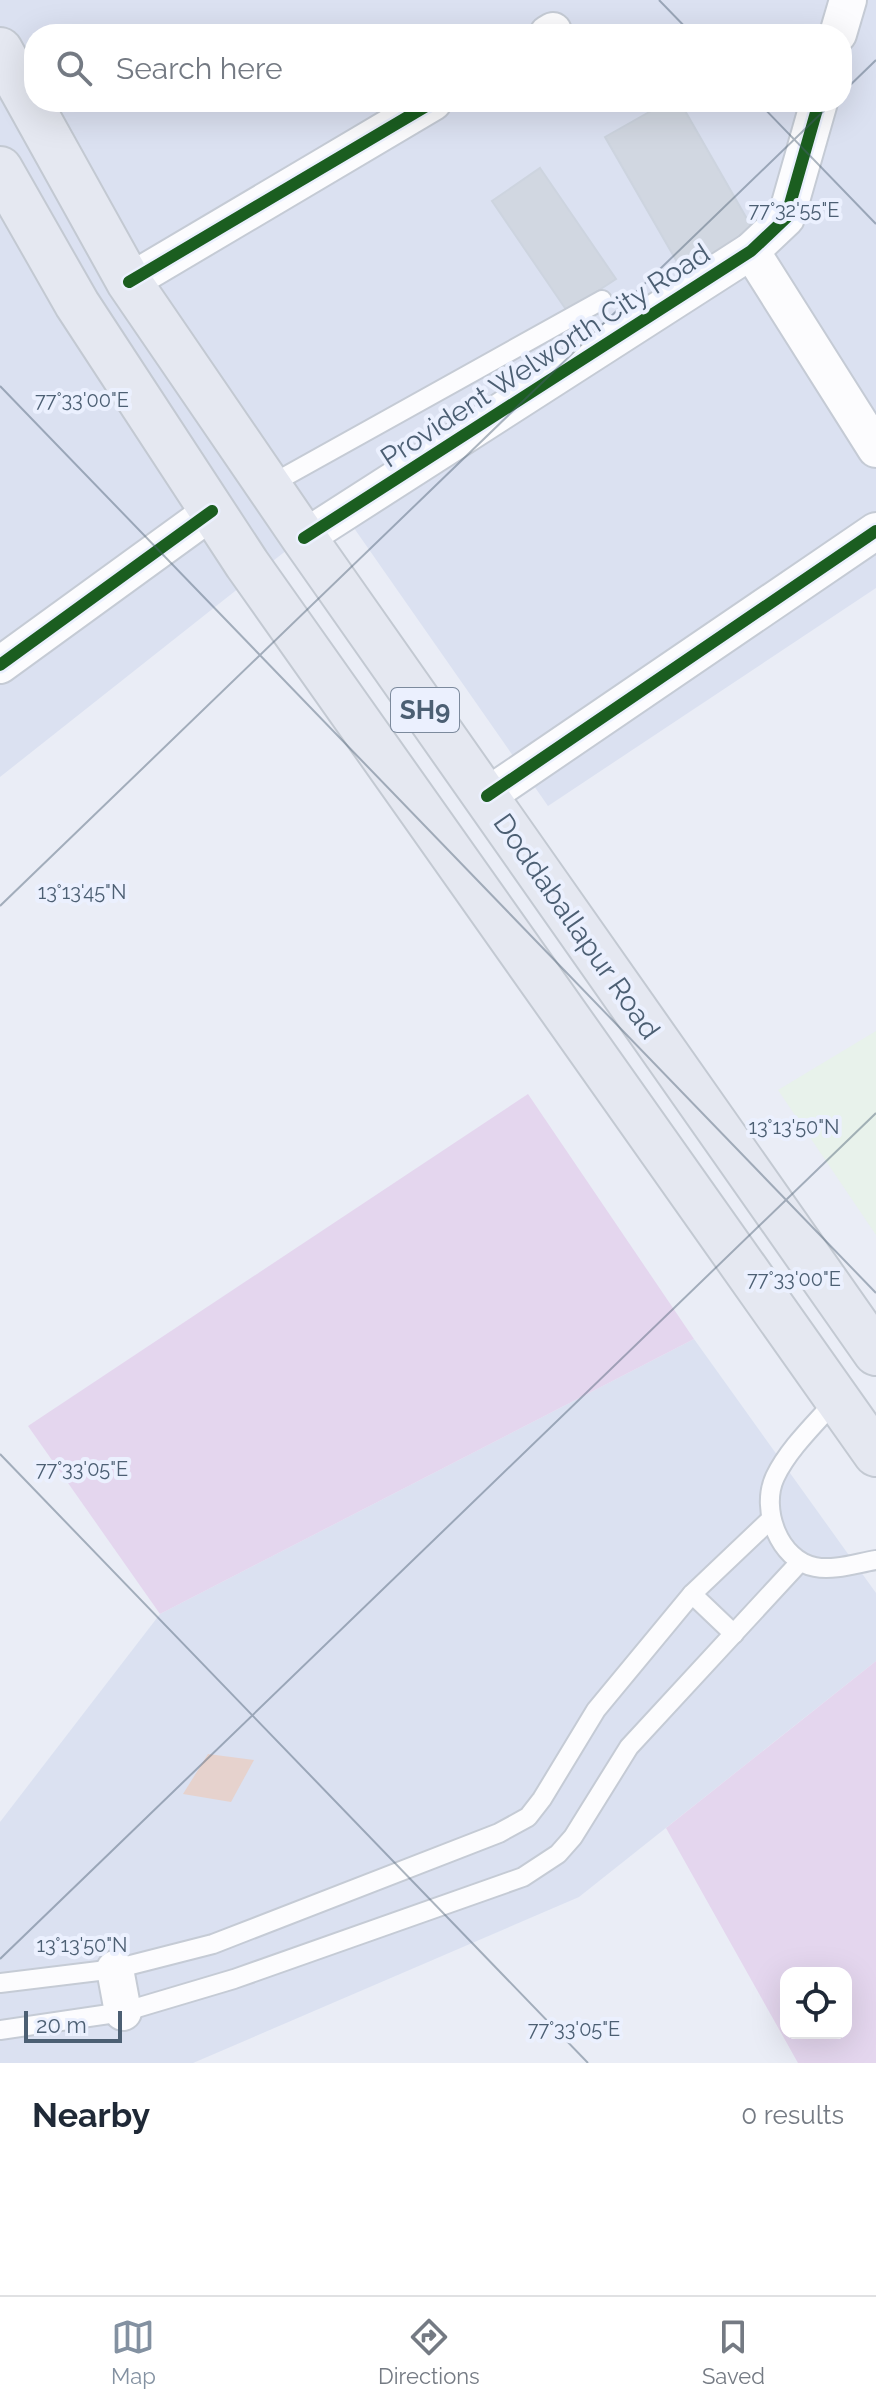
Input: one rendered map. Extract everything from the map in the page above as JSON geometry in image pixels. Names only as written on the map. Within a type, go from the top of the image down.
[{"type":"main road","name":"Doddaballapur Road","points":[[0,50],[24,93]]},
{"type":"main road","name":"Doddaballapur Road","points":[[34,112],[129,282],[304,538],[876,1353]]},
{"type":"main road","name":"SH9","points":[[0,169],[77,304],[212,511],[876,1454]]},
{"type":"main road","points":[[542,981],[590,946]]},
{"type":"street","points":[[841,24],[848,0]]},
{"type":"street","points":[[129,282],[416,112]]},
{"type":"street","name":"Provident Welworth City Road","points":[[304,538],[751,251],[786,218],[816,112]]},
{"type":"street","points":[[751,251],[876,449]]},
{"type":"street","points":[[0,665],[212,511]]},
{"type":"street","points":[[487,796],[876,531]]},
{"type":"street","points":[[115,1969],[123,2012]]},
{"type":"lane","points":[[268,486],[602,300]]},
{"type":"lane","points":[[837,1399],[786,1459],[774,1479],[771,1519],[784,1546],[799,1563],[825,1569],[876,1560]]},
{"type":"lane","points":[[0,1983],[115,1969],[213,1944],[499,1833],[528,1817],[596,1710],[692,1594],[771,1519]]},
{"type":"lane","points":[[0,2030],[123,2012],[234,1979],[523,1877],[558,1854],[573,1837],[629,1747],[799,1563]]},
{"type":"lane","points":[[692,1594],[734,1634]]},
{"type":"shaded area","points":[[0,0],[876,0],[876,588],[548,806],[340,508],[0,777]]},
{"type":"shaded area","points":[[876,1031],[876,1235],[778,1090]]},
{"type":"shaded area","points":[[528,1094],[694,1339],[160,1614],[28,1426]]},
{"type":"shaded area","points":[[694,1339],[876,1593],[876,1661],[579,1897],[193,2063],[0,2063],[0,1822],[160,1614]]},
{"type":"shaded area","points":[[876,1661],[876,2063],[798,2063],[785,2039],[852,2039],[852,1967],[780,1967],[780,2031],[666,1828]]},
{"type":"shaded area","points":[[208,1754],[254,1760],[231,1802],[183,1794]]},
{"type":"building","points":[[649,112],[686,112],[755,233],[684,274],[605,137]]},
{"type":"building","points":[[540,168],[616,279],[567,311],[492,201]]},
{"type":"cycle path","points":[[129,282],[416,112]]},
{"type":"cycle path","points":[[304,538],[751,251],[786,218],[816,112]]},
{"type":"cycle path","points":[[0,665],[212,511]]},
{"type":"cycle path","points":[[487,796],[876,531]]}]
